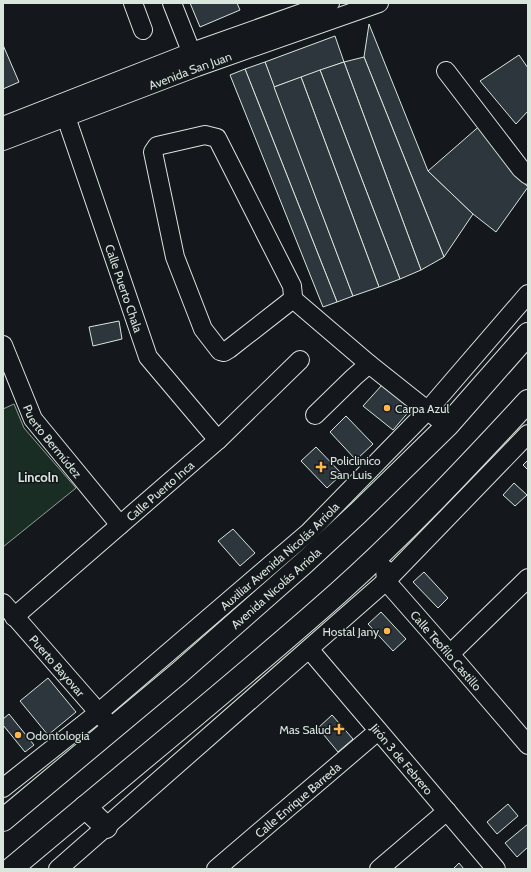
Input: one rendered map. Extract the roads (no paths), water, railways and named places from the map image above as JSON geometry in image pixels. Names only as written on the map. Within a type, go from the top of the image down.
[{"type":"main road","name":"Avenida Nicolás Arriola","points":[[6,811],[105,720],[179,673],[304,563],[358,513],[447,426],[528,334]]},
{"type":"main road","points":[[11,869],[284,640],[386,549],[528,402]]},
{"type":"main road","points":[[85,807],[106,827]]},
{"type":"street","points":[[133,3],[143,30]]},
{"type":"street","points":[[172,3],[194,60]]},
{"type":"street","name":"Avenida San Juan","points":[[3,141],[66,117],[194,60],[313,12],[330,3]]},
{"type":"street","name":"Avenida San Juan","points":[[313,12],[379,3]]},
{"type":"street","name":"Avenida San Juan","points":[[3,126],[194,60]]},
{"type":"street","points":[[446,71],[521,169],[528,175]]},
{"type":"street","name":"Calle Puerto Chala","points":[[66,117],[148,357],[218,440]]},
{"type":"street","points":[[205,135],[217,138],[292,286],[294,296],[292,299],[229,350],[224,352],[220,351],[203,328],[175,257],[153,156],[154,149],[157,146],[205,135]]},
{"type":"street","name":"Auxiliar Avenida Nicolás Arriola","points":[[3,788],[105,720],[309,532],[428,410],[528,294]]},
{"type":"street","points":[[292,299],[369,364],[447,426]]},
{"type":"street","name":"Puerto Bermúdez","points":[[3,345],[33,419],[120,525]]},
{"type":"street","name":"Calle Puerto Inca","points":[[14,617],[218,440],[300,360]]},
{"type":"street","points":[[315,415],[369,364]]},
{"type":"street","points":[[58,869],[386,581],[528,434]]},
{"type":"street","points":[[386,549],[386,581]]},
{"type":"street","name":"Calle Teofilo Castillo","points":[[386,581],[528,745]]},
{"type":"street","points":[[450,654],[527,581]]},
{"type":"street","name":"Puerto Bayovar","points":[[3,603],[105,720]]},
{"type":"street","name":"Jirón 3 de Febrero","points":[[309,649],[496,869]]},
{"type":"street","name":"Calle Enrique Barreda","points":[[216,869],[378,731]]},
{"type":"street","points":[[379,869],[447,811]]},
{"type":"place","name":"Carpa Azul","points":[[387,408]]},
{"type":"place","name":"Policlinico San Luis","points":[[321,467]]},
{"type":"place","name":"Hostal Jany","points":[[387,631]]},
{"type":"place","name":"Mas Salud","points":[[339,729]]},
{"type":"place","name":"Odontologia","points":[[18,735]]},
{"type":"district","name":"Lincoln","points":[[38,477]]}]
